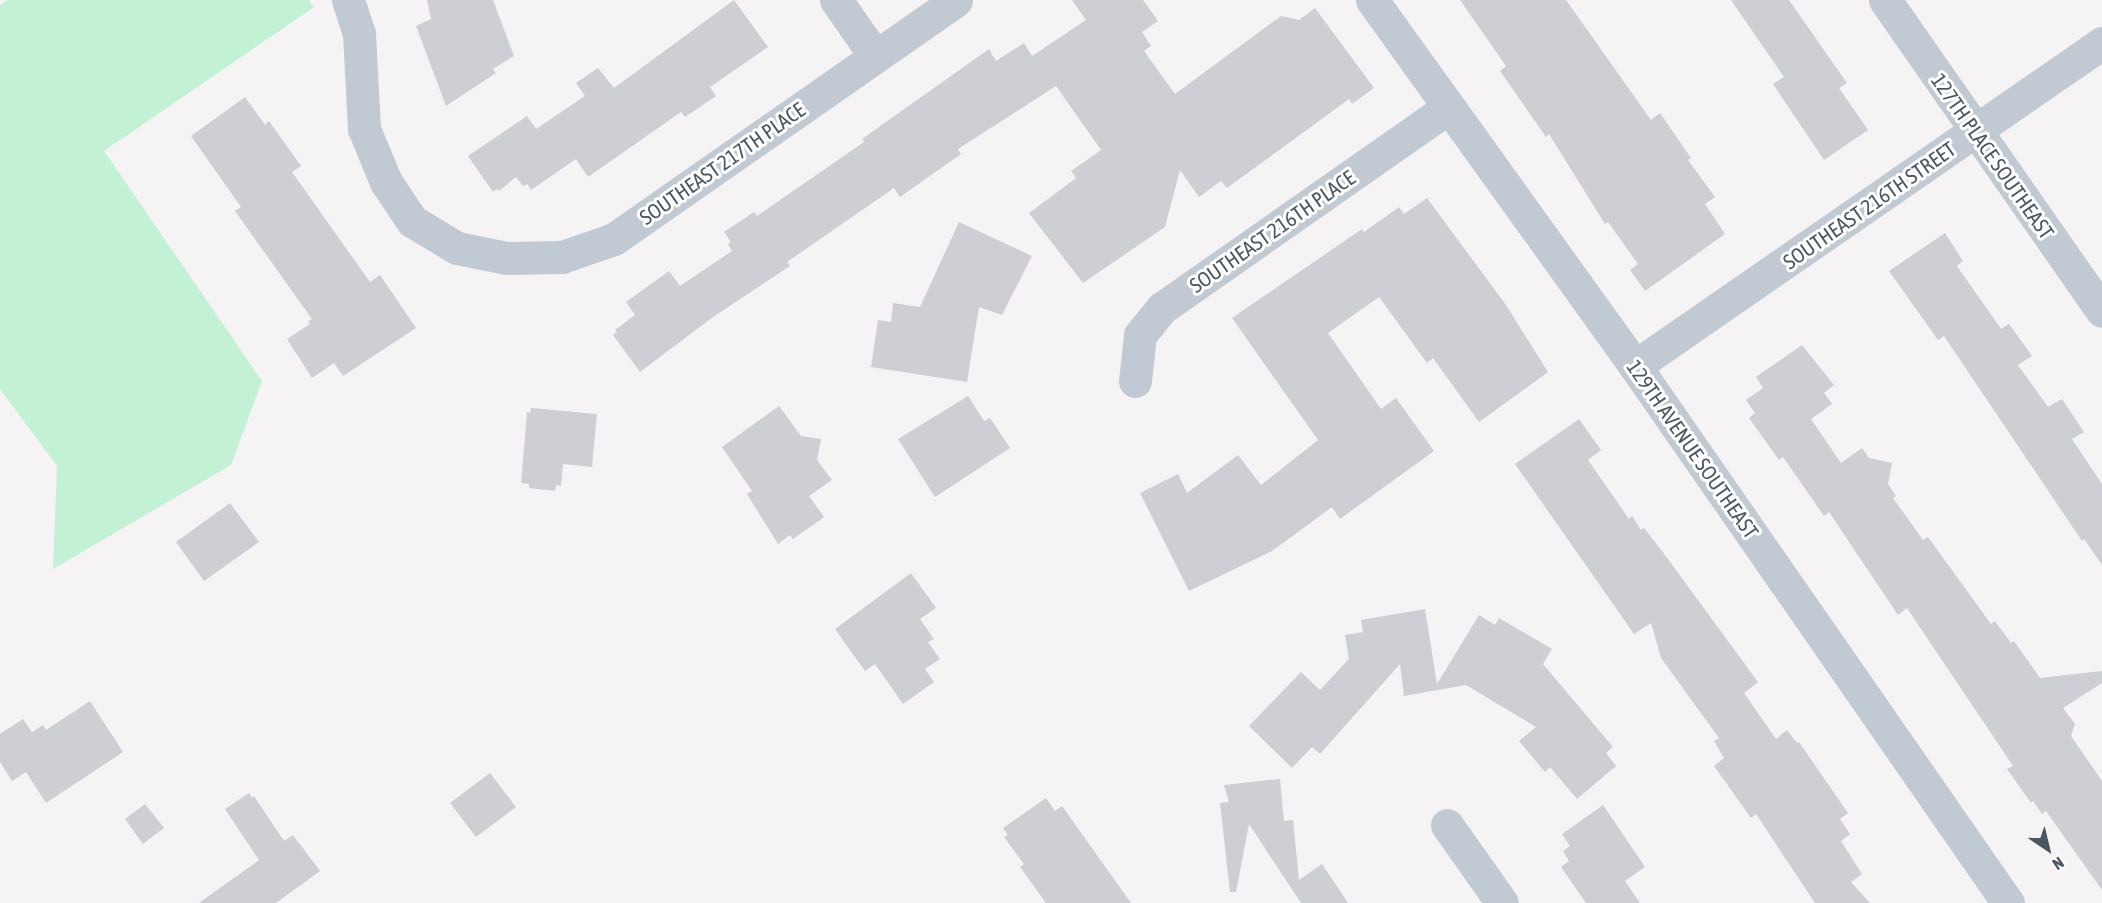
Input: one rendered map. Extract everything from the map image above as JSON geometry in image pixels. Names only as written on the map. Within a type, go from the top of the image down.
[{"type":"street","name":"SOUTHEAST 217TH PLACE","points":[[348,0],[359,33],[364,129],[386,182],[412,221],[457,248],[507,258],[562,257],[614,238],[875,56],[944,3]]},
{"type":"street","points":[[836,0],[875,56]]},
{"type":"street","name":"129TH AVENUE SOUTHEAST","points":[[1372,0],[1635,366],[2007,903]]},
{"type":"street","name":"127TH PLACE SOUTHEAST","points":[[1885,0],[2102,311]]},
{"type":"street","name":"SOUTHEAST 216TH STREET","points":[[1635,366],[2102,43]]},
{"type":"street","name":"SOUTHEAST 216TH PLACE","points":[[1135,381],[1140,335],[1162,308],[1449,107]]},
{"type":"street","points":[[1447,825],[1502,903]]},
{"type":"green space","points":[[8,0],[309,0],[314,7],[104,151],[262,381],[231,465],[53,569],[57,466],[0,389],[0,5]]},
{"type":"building","points":[[427,0],[493,0],[514,56],[493,69],[496,73],[446,106],[416,26],[431,19]]},
{"type":"building","points":[[734,0],[768,47],[710,87],[716,96],[685,117],[681,112],[588,177],[576,159],[531,190],[527,184],[523,186],[516,177],[499,191],[497,189],[493,192],[468,156],[527,116],[536,129],[585,96],[576,83],[598,68],[614,88]]},
{"type":"building","points":[[1072,0],[1143,0],[1158,21],[1142,32],[1151,46],[1144,51],[1175,94],[1281,16],[1299,20],[1315,8],[1374,88],[1352,104],[1349,99],[1227,188],[1221,181],[1199,197],[1180,170],[1165,227],[1083,283],[1029,213],[1076,178],[1071,171],[1101,150],[1056,86],[958,149],[961,154],[900,197],[894,188],[787,262],[790,266],[713,317],[640,372],[613,335],[617,332],[615,330],[635,315],[626,302],[669,271],[680,286],[732,251],[728,244],[731,242],[724,232],[754,212],[757,216],[864,142],[862,139],[989,49],[996,61],[1024,43],[1032,56],[1086,20]]},
{"type":"building","points":[[1460,0],[1566,0],[1651,120],[1660,113],[1691,158],[1688,160],[1715,197],[1705,204],[1725,234],[1645,291],[1630,270],[1638,264],[1608,222],[1605,224],[1549,134],[1546,137],[1500,71],[1506,66]]},
{"type":"building","points":[[1731,0],[1789,0],[1847,83],[1839,88],[1868,130],[1824,160],[1773,84],[1784,77]]},
{"type":"building","points":[[245,97],[265,125],[269,121],[301,166],[292,172],[370,282],[380,275],[416,328],[343,376],[334,363],[312,378],[287,339],[310,324],[308,321],[312,319],[235,211],[241,207],[191,136]]},
{"type":"building","points":[[1427,198],[1506,305],[1548,372],[1479,422],[1433,358],[1427,363],[1379,297],[1328,333],[1381,409],[1396,398],[1434,451],[1340,519],[1332,507],[1272,551],[1189,591],[1140,493],[1178,474],[1187,493],[1238,455],[1261,485],[1318,440],[1232,318],[1362,229],[1364,232],[1399,207],[1404,214]]},
{"type":"building","points":[[959,222],[1032,256],[1002,315],[979,307],[967,382],[871,367],[878,320],[891,322],[893,303],[920,307]]},
{"type":"building","points":[[1945,233],[1963,261],[1957,266],[2001,329],[2009,324],[2032,356],[2018,365],[2048,407],[2062,399],[2084,432],[2072,439],[2102,484],[2102,565],[2084,539],[2082,541],[1944,336],[1938,340],[1889,271]]},
{"type":"building","points":[[1802,345],[1834,385],[1824,393],[1832,404],[1811,419],[1841,463],[1862,448],[1869,458],[1892,463],[1888,484],[1896,496],[1893,498],[1923,540],[1928,537],[1991,624],[1995,621],[2011,643],[2014,641],[2040,678],[2102,671],[2102,683],[2063,708],[2075,724],[2071,736],[2102,781],[2102,890],[2046,811],[2042,814],[2033,801],[2031,803],[2007,769],[2013,766],[1907,608],[1898,615],[1829,512],[1824,516],[1783,457],[1779,460],[1749,418],[1755,413],[1746,400],[1763,388],[1756,377]]},
{"type":"building","points":[[968,396],[984,421],[990,418],[1010,448],[935,497],[898,439]]},
{"type":"building","points":[[779,406],[801,436],[821,439],[817,460],[832,480],[809,496],[824,517],[793,539],[790,535],[778,544],[747,494],[752,491],[722,447]]},
{"type":"building","points":[[531,408],[597,414],[592,467],[563,464],[561,486],[556,485],[555,491],[529,488],[529,484],[521,483],[527,412],[530,413]]},
{"type":"building","points":[[1579,419],[1601,450],[1588,460],[1629,519],[1632,516],[1641,530],[1644,528],[1662,551],[1758,682],[1744,693],[1776,739],[1787,730],[1797,743],[1799,742],[1848,813],[1840,819],[1850,834],[1841,841],[1862,874],[1851,882],[1870,903],[1815,903],[1756,814],[1751,818],[1714,766],[1724,758],[1714,741],[1719,738],[1661,658],[1651,623],[1634,634],[1515,464]]},
{"type":"building","points":[[230,503],[259,542],[204,581],[176,542]]},
{"type":"building","points":[[911,573],[936,608],[920,619],[934,639],[928,642],[940,659],[925,669],[934,682],[903,704],[875,664],[865,671],[835,629]]},
{"type":"building","points":[[1425,609],[1437,684],[1479,615],[1495,625],[1499,618],[1552,649],[1543,664],[1613,747],[1606,753],[1616,766],[1577,799],[1550,767],[1545,772],[1519,741],[1536,727],[1466,685],[1404,696],[1400,664],[1320,754],[1312,747],[1292,768],[1249,726],[1301,672],[1320,690],[1349,659],[1345,635],[1363,632],[1361,620]]},
{"type":"building","points":[[90,701],[123,752],[46,803],[26,772],[12,781],[0,762],[0,734],[23,719],[32,732],[43,725],[46,730]]},
{"type":"building","points":[[490,773],[516,807],[476,837],[450,803]]},
{"type":"building","points":[[1280,779],[1284,821],[1293,820],[1299,880],[1322,864],[1348,903],[1301,903],[1249,824],[1236,892],[1230,892],[1220,803],[1229,802],[1224,785]]},
{"type":"building","points":[[249,793],[252,798],[254,796],[284,841],[293,835],[320,871],[276,903],[199,903],[259,860],[225,809]]},
{"type":"building","points":[[1046,798],[1055,811],[1062,806],[1131,903],[1046,903],[1020,867],[1024,864],[1004,837],[1008,835],[1003,828]]},
{"type":"building","points":[[145,804],[164,828],[143,844],[125,819]]},
{"type":"building","points":[[1603,805],[1645,867],[1625,881],[1640,903],[1586,903],[1561,867],[1569,861],[1563,851],[1570,846],[1562,834]]}]
